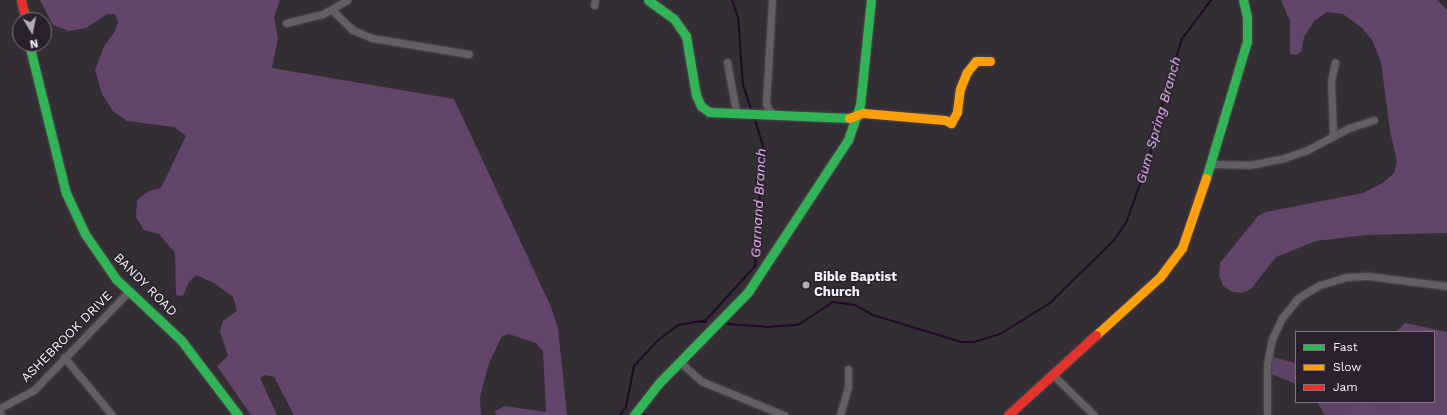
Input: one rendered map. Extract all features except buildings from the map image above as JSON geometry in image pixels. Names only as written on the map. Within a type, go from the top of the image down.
[{"type":"street","points":[[21,0],[24,12]]},
{"type":"street","points":[[286,23],[332,10],[347,0]]},
{"type":"street","points":[[648,0],[674,20],[686,36],[694,84],[701,106],[709,112],[736,111],[849,118],[859,116],[863,113],[945,120],[950,123],[957,112],[960,89],[966,72],[976,61],[990,61]]},
{"type":"street","points":[[771,113],[766,104],[772,0]]},
{"type":"street","points":[[634,415],[680,362],[732,310],[758,279],[848,140],[859,116],[871,0]]},
{"type":"street","points":[[1008,415],[1160,277],[1176,258],[1189,233],[1247,41],[1247,18],[1243,0]]},
{"type":"street","points":[[332,10],[353,30],[372,38],[469,54]]},
{"type":"street","name":"BANDY ROAD","points":[[31,52],[49,131],[73,212],[96,253],[129,291],[181,340],[238,415]]},
{"type":"street","points":[[727,62],[736,111]]},
{"type":"street","points":[[1333,136],[1331,81],[1335,62]]},
{"type":"street","points":[[1210,164],[1266,162],[1307,150],[1333,136],[1374,120]]},
{"type":"street","points":[[1267,415],[1267,364],[1272,339],[1282,318],[1298,298],[1320,285],[1347,277],[1368,276],[1447,286]]},
{"type":"street","name":"ASHEBROOK DRIVE","points":[[0,408],[35,388],[129,291]]},
{"type":"street","points":[[64,357],[112,415]]},
{"type":"street","points":[[680,362],[701,381],[784,415]]},
{"type":"street","points":[[840,415],[848,387],[848,369]]},
{"type":"street","points":[[1052,374],[1094,415]]},
{"type":"shaded area","points":[[40,0],[280,0],[274,17],[278,38],[272,68],[454,99],[551,307],[558,328],[567,415],[496,415],[495,411],[505,406],[546,412],[543,351],[536,343],[509,334],[502,336],[489,363],[480,397],[481,415],[294,415],[274,377],[265,375],[260,378],[277,415],[251,415],[217,366],[228,356],[220,331],[223,321],[237,311],[233,297],[214,283],[196,275],[189,282],[183,296],[176,295],[175,253],[159,234],[144,230],[136,217],[137,200],[149,191],[161,188],[186,136],[174,127],[127,121],[113,111],[102,94],[95,70],[104,46],[114,33],[118,22],[115,14],[107,14],[86,28],[69,31],[53,25],[52,12],[46,12]]},
{"type":"shaded area","points":[[1281,0],[1437,0],[1447,10],[1447,233],[1366,235],[1316,241],[1276,257],[1251,289],[1242,293],[1233,292],[1223,286],[1219,275],[1220,263],[1258,216],[1266,212],[1363,193],[1383,183],[1394,173],[1397,162],[1390,131],[1381,62],[1372,40],[1362,28],[1343,14],[1327,12],[1314,21],[1304,37],[1301,52],[1296,55],[1290,54],[1290,21]]},
{"type":"shaded area","points":[[1405,323],[1447,332],[1447,415],[1391,415],[1399,411],[1400,405],[1398,403],[1435,403],[1435,331],[1397,331]]},
{"type":"shaded area","points":[[1272,357],[1295,363],[1295,384],[1271,374]]},
{"type":"shaded area","points":[[1318,403],[1435,403],[1447,415],[1325,415]]},
{"type":"shaded area","points":[[1363,403],[1391,415],[1343,415],[1352,407]]},
{"type":"waterway","name":"Garnand Branch","points":[[732,0],[738,17],[743,85],[751,108]]},
{"type":"waterway","name":"Gum Spring Branch","points":[[727,324],[766,327],[798,325],[833,302],[855,305],[873,315],[961,342],[974,342],[1000,334],[1050,303],[1114,240],[1126,223],[1149,159],[1166,88],[1182,39],[1211,0]]},
{"type":"waterway","name":"Garnand Branch","points":[[620,415],[626,407],[634,366],[657,341],[678,325],[706,320],[755,266],[763,146],[755,120]]},
{"type":"waterway","name":"Gum Spring Branch","points":[[699,322],[706,322]]},
{"type":"waterway","points":[[641,413],[646,415]]},
{"type":"traffic: fast","points":[[648,0],[674,19],[686,36],[696,95],[701,106],[709,112],[849,118]]},
{"type":"traffic: fast","points":[[634,415],[659,383],[748,292],[848,140],[860,106],[871,0]]},
{"type":"traffic: fast","points":[[1206,178],[1247,41],[1247,17],[1243,0]]},
{"type":"traffic: fast","points":[[31,52],[66,193],[85,234],[116,279],[181,340],[238,415]]},
{"type":"traffic: slow","points":[[849,118],[863,113],[945,120],[951,123],[957,112],[960,89],[967,72],[976,61],[990,61]]},
{"type":"traffic: slow","points":[[1096,335],[1160,277],[1182,248],[1206,178]]},
{"type":"traffic: jam","points":[[21,0],[24,12]]},
{"type":"traffic: jam","points":[[1008,415],[1096,335]]},
{"type":"place","name":"Bible Baptist Church","points":[[806,285]]}]
